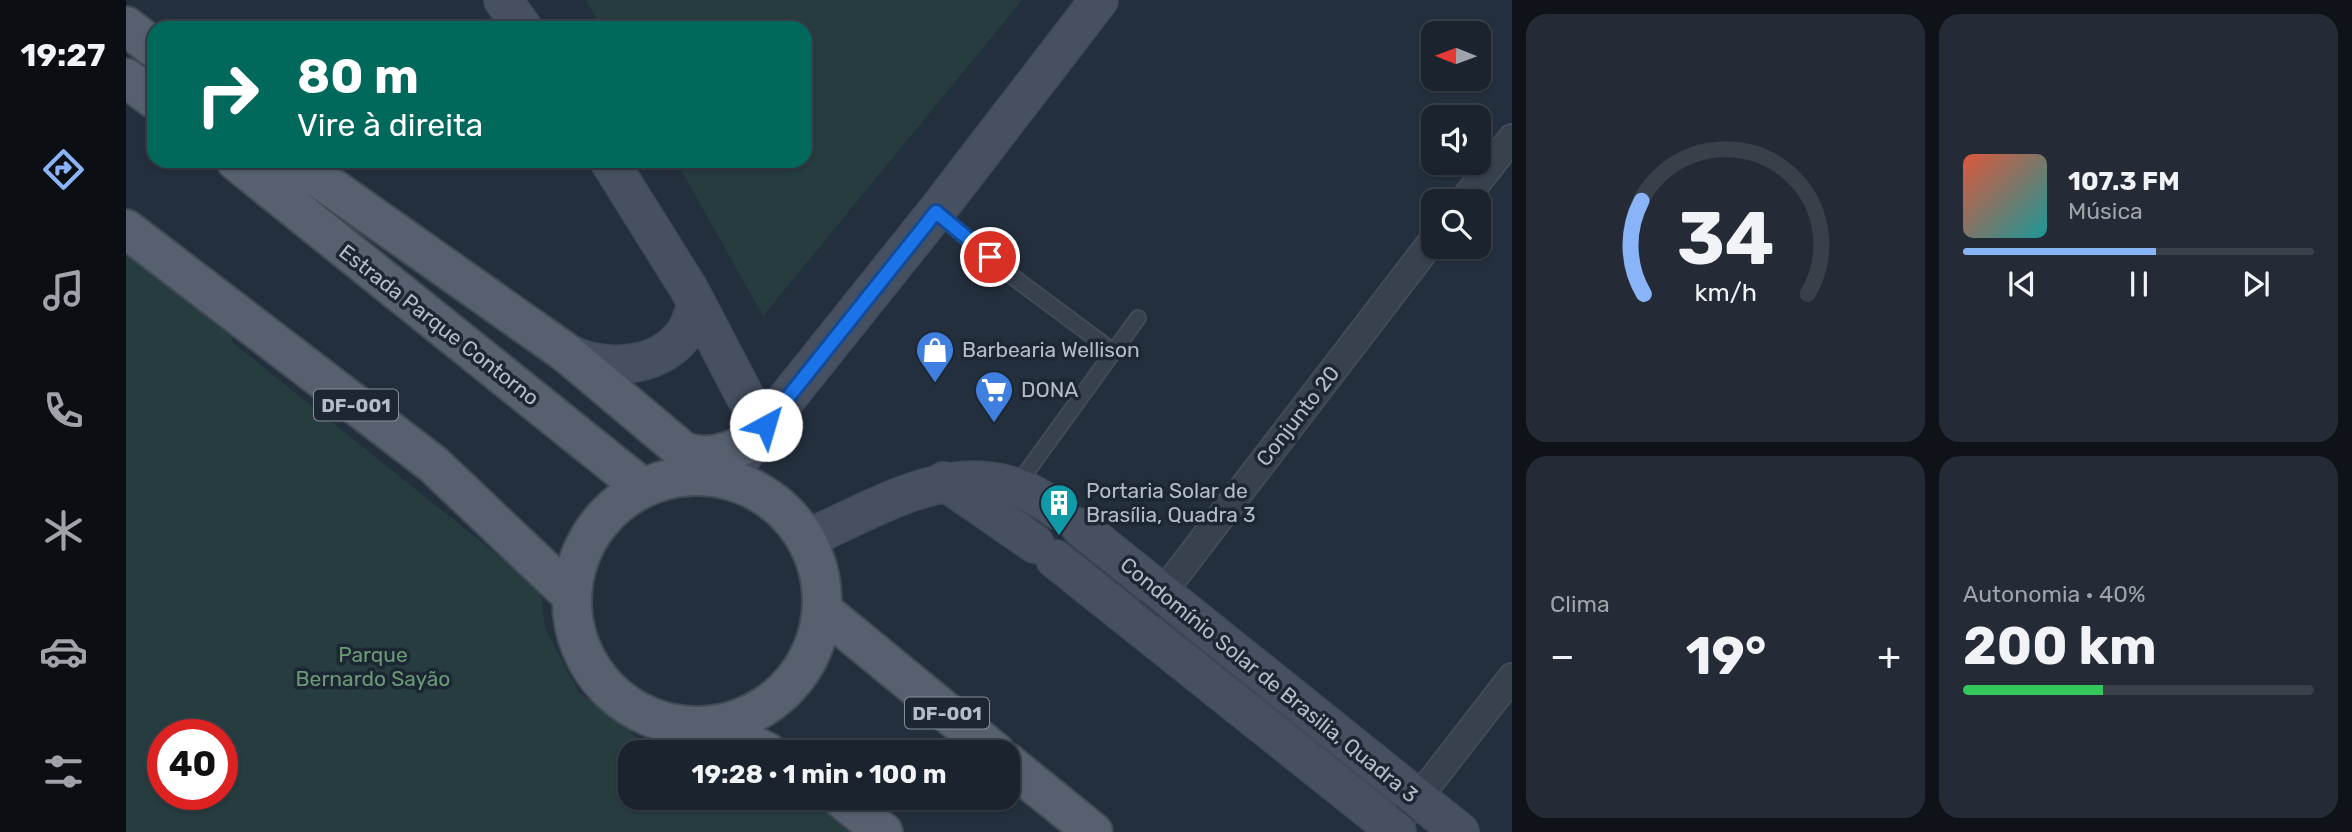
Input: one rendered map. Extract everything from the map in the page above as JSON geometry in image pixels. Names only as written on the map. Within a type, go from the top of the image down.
[{"type":"main road","points":[[126,26],[147,42]]},
{"type":"main road","points":[[126,72],[147,81]]},
{"type":"main road","points":[[126,78],[147,94]]},
{"type":"main road","name":"Estrada Parque Contorno","points":[[245,168],[643,488]]},
{"type":"main road","points":[[304,168],[565,352],[684,452],[699,457],[721,455],[759,433]]},
{"type":"main road","name":"DF-001","points":[[126,229],[433,464],[572,596]]},
{"type":"main road","points":[[676,477],[728,479],[752,488],[773,501],[806,539],[816,561],[822,610],[811,654],[786,690],[750,715],[714,726],[679,726],[630,708],[610,691],[593,671],[581,648],[574,622],[572,596],[582,552],[607,514],[643,488],[676,477]]},
{"type":"main road","name":"DF-001","points":[[822,610],[980,740]]},
{"type":"main road","points":[[714,726],[743,740]]},
{"type":"main road","points":[[1020,773],[1093,832]]},
{"type":"main road","points":[[856,810],[883,832]]},
{"type":"street","points":[[503,0],[518,21]]},
{"type":"street","points":[[728,479],[759,433],[936,212],[1099,0]]},
{"type":"street","points":[[1472,189],[1512,138]]},
{"type":"street","points":[[613,168],[696,304],[750,404],[759,433]]},
{"type":"street","name":"Conjunto 20","points":[[1137,626],[1421,256]]},
{"type":"street","points":[[565,352],[611,366],[640,361],[664,352],[684,334],[696,304]]},
{"type":"street","points":[[806,539],[884,501],[944,481],[988,480],[1017,485]]},
{"type":"street","name":"Condomínio Solar de Brasilia, Quadra 3","points":[[944,481],[1045,551],[1396,831]]},
{"type":"street","name":"Condomínio Solar de Brasilia, Quadra 3","points":[[1017,485],[1068,518],[1460,832]]},
{"type":"street","points":[[1396,831],[1512,677]]},
{"type":"lane","points":[[936,212],[1009,274],[1114,352]]},
{"type":"lane","points":[[996,515],[1138,318]]},
{"type":"green space","points":[[586,0],[1022,0],[763,316],[680,168],[812,168],[812,21],[598,21]]},
{"type":"green space","name":"Parque Bernardo Sayão","points":[[126,228],[218,298],[233,343],[540,589],[545,628],[578,691],[638,738],[646,740],[618,740],[618,810],[835,810],[863,832],[126,832]]},
{"type":"place","name":"Barbearia Wellison","points":[[935,384]]},
{"type":"place","name":"DONA","points":[[994,424]]},
{"type":"place","name":"Portaria Solar de Brasília, Quadra 3","points":[[1059,537]]},
{"type":"route","points":[[766,425],[936,212],[990,257]]}]
